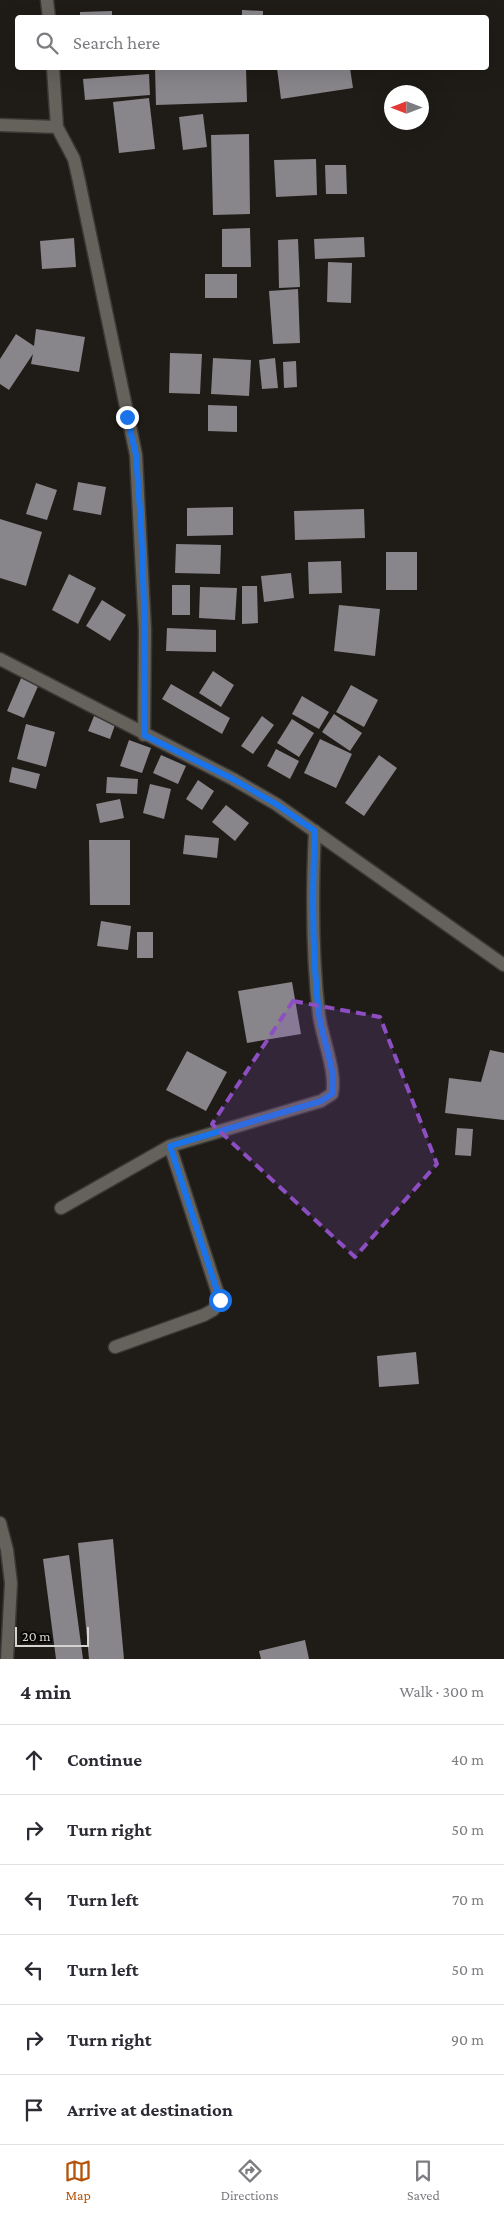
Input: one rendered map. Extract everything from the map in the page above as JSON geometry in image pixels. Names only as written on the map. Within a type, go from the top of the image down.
[{"type":"street","points":[[47,0],[49,15]]},
{"type":"street","points":[[52,70],[57,127],[74,159],[136,455],[145,630],[144,735]]},
{"type":"street","points":[[0,125],[57,127]]},
{"type":"street","points":[[0,659],[144,735],[233,779],[276,804],[504,965]]},
{"type":"street","points":[[61,1208],[170,1146],[321,1101],[332,1094],[333,1076],[319,1016],[313,871],[315,831]]},
{"type":"street","points":[[115,1347],[204,1315],[213,1310],[220,1300],[170,1146]]},
{"type":"street","points":[[0,1523],[11,1583],[7,1659]]},
{"type":"highlighted area","points":[[293,1001],[380,1017],[437,1164],[355,1257],[212,1124]]},
{"type":"building","points":[[242,10],[263,11],[263,15],[242,15]]},
{"type":"building","points":[[112,11],[112,15],[80,15],[80,12]]},
{"type":"building","points":[[155,70],[246,70],[247,102],[156,105]]},
{"type":"building","points":[[277,70],[350,70],[353,88],[281,99]]},
{"type":"building","points":[[149,74],[150,95],[85,100],[83,79]]},
{"type":"building","points":[[149,98],[155,149],[119,153],[113,102]]},
{"type":"building","points":[[203,114],[207,147],[183,150],[179,117]]},
{"type":"building","points":[[249,134],[250,214],[213,215],[211,135]]},
{"type":"building","points":[[316,159],[317,195],[276,197],[274,160]]},
{"type":"building","points":[[325,165],[346,165],[347,194],[326,194]]},
{"type":"building","points":[[250,228],[251,267],[222,267],[222,229]]},
{"type":"building","points":[[364,237],[365,257],[315,259],[314,239]]},
{"type":"building","points":[[74,238],[76,267],[42,269],[40,241]]},
{"type":"building","points":[[298,239],[300,287],[279,288],[278,240]]},
{"type":"building","points":[[328,262],[352,263],[351,303],[327,302]]},
{"type":"building","points":[[205,274],[237,274],[237,298],[205,298]]},
{"type":"building","points":[[298,289],[300,343],[273,344],[269,291]]},
{"type":"building","points":[[36,329],[85,337],[79,372],[31,364],[33,354],[9,390],[0,384],[0,359],[16,334],[34,346]]},
{"type":"building","points":[[170,353],[202,354],[200,394],[169,393]]},
{"type":"building","points":[[213,358],[251,360],[249,396],[211,394]]},
{"type":"building","points":[[275,358],[278,388],[262,389],[259,360]]},
{"type":"building","points":[[296,361],[297,387],[284,388],[283,362]]},
{"type":"building","points":[[208,405],[237,406],[237,432],[208,431]]},
{"type":"building","points":[[78,482],[106,487],[101,515],[73,510]]},
{"type":"building","points":[[36,483],[57,490],[47,520],[26,514]]},
{"type":"building","points":[[233,507],[233,535],[187,536],[187,508]]},
{"type":"building","points":[[364,509],[365,538],[295,540],[294,511]]},
{"type":"building","points":[[0,519],[42,532],[26,586],[0,578]]},
{"type":"building","points":[[176,544],[221,545],[220,574],[175,573]]},
{"type":"building","points":[[386,552],[417,552],[417,590],[386,590]]},
{"type":"building","points":[[341,561],[342,593],[309,594],[308,562]]},
{"type":"building","points":[[291,573],[294,598],[264,602],[261,576]]},
{"type":"building","points":[[69,574],[96,588],[78,624],[52,610]]},
{"type":"building","points":[[172,585],[190,585],[190,615],[172,615]]},
{"type":"building","points":[[242,586],[257,586],[258,623],[242,624]]},
{"type":"building","points":[[200,587],[237,588],[235,620],[199,618]]},
{"type":"building","points":[[102,600],[126,615],[110,641],[86,626]]},
{"type":"building","points":[[339,605],[380,609],[375,656],[334,651]]},
{"type":"building","points":[[167,628],[216,630],[216,652],[166,651]]},
{"type":"building","points":[[213,671],[234,685],[221,707],[199,693]]},
{"type":"building","points":[[22,676],[39,684],[24,718],[7,711]]},
{"type":"building","points":[[171,684],[230,718],[222,734],[162,699]]},
{"type":"building","points":[[351,685],[378,700],[364,727],[336,712]]},
{"type":"building","points":[[302,696],[329,712],[319,729],[292,714]]},
{"type":"building","points":[[334,714],[362,733],[350,751],[322,732]]},
{"type":"building","points":[[94,716],[115,725],[110,739],[88,731]]},
{"type":"building","points":[[262,716],[274,725],[253,754],[241,746]]},
{"type":"building","points":[[292,719],[314,733],[299,757],[277,743]]},
{"type":"building","points":[[26,724],[55,732],[46,767],[17,759]]},
{"type":"building","points":[[320,739],[352,754],[336,788],[304,773]]},
{"type":"building","points":[[129,740],[151,748],[142,773],[120,766]]},
{"type":"building","points":[[276,749],[299,761],[290,779],[267,766]]},
{"type":"building","points":[[161,755],[186,766],[178,784],[153,773]]},
{"type":"building","points":[[379,755],[397,768],[364,816],[345,803]]},
{"type":"building","points":[[12,767],[40,774],[36,789],[9,782]]},
{"type":"building","points":[[107,777],[138,779],[137,794],[106,793]]},
{"type":"building","points":[[198,780],[214,791],[202,810],[186,799]]},
{"type":"building","points":[[150,784],[171,789],[164,819],[143,813]]},
{"type":"building","points":[[120,799],[124,818],[100,823],[96,804]]},
{"type":"building","points":[[226,805],[249,823],[235,841],[212,822]]},
{"type":"building","points":[[185,835],[219,838],[217,858],[183,854]]},
{"type":"building","points":[[89,840],[130,840],[130,905],[90,905]]},
{"type":"building","points":[[101,921],[131,926],[128,950],[97,946]]},
{"type":"building","points":[[137,932],[153,932],[153,958],[137,958]]},
{"type":"building","points":[[292,982],[301,1034],[247,1043],[238,991]]},
{"type":"building","points":[[490,1050],[504,1053],[504,1120],[445,1113],[449,1078],[481,1082]]},
{"type":"building","points":[[187,1051],[227,1072],[206,1111],[166,1090]]},
{"type":"building","points":[[457,1128],[473,1129],[471,1156],[455,1155]]},
{"type":"building","points":[[416,1352],[419,1384],[379,1387],[377,1356]]},
{"type":"building","points":[[113,1539],[124,1659],[89,1659],[78,1543]]},
{"type":"building","points":[[69,1555],[83,1659],[56,1659],[43,1559]]},
{"type":"building","points":[[305,1640],[309,1659],[261,1659],[259,1651]]},
{"type":"route","points":[[127,417],[136,455],[141,524],[145,630],[144,735],[233,779],[276,804],[315,831],[313,871],[319,1016],[333,1076],[334,1086],[332,1094],[321,1101],[170,1146],[220,1300]]}]
